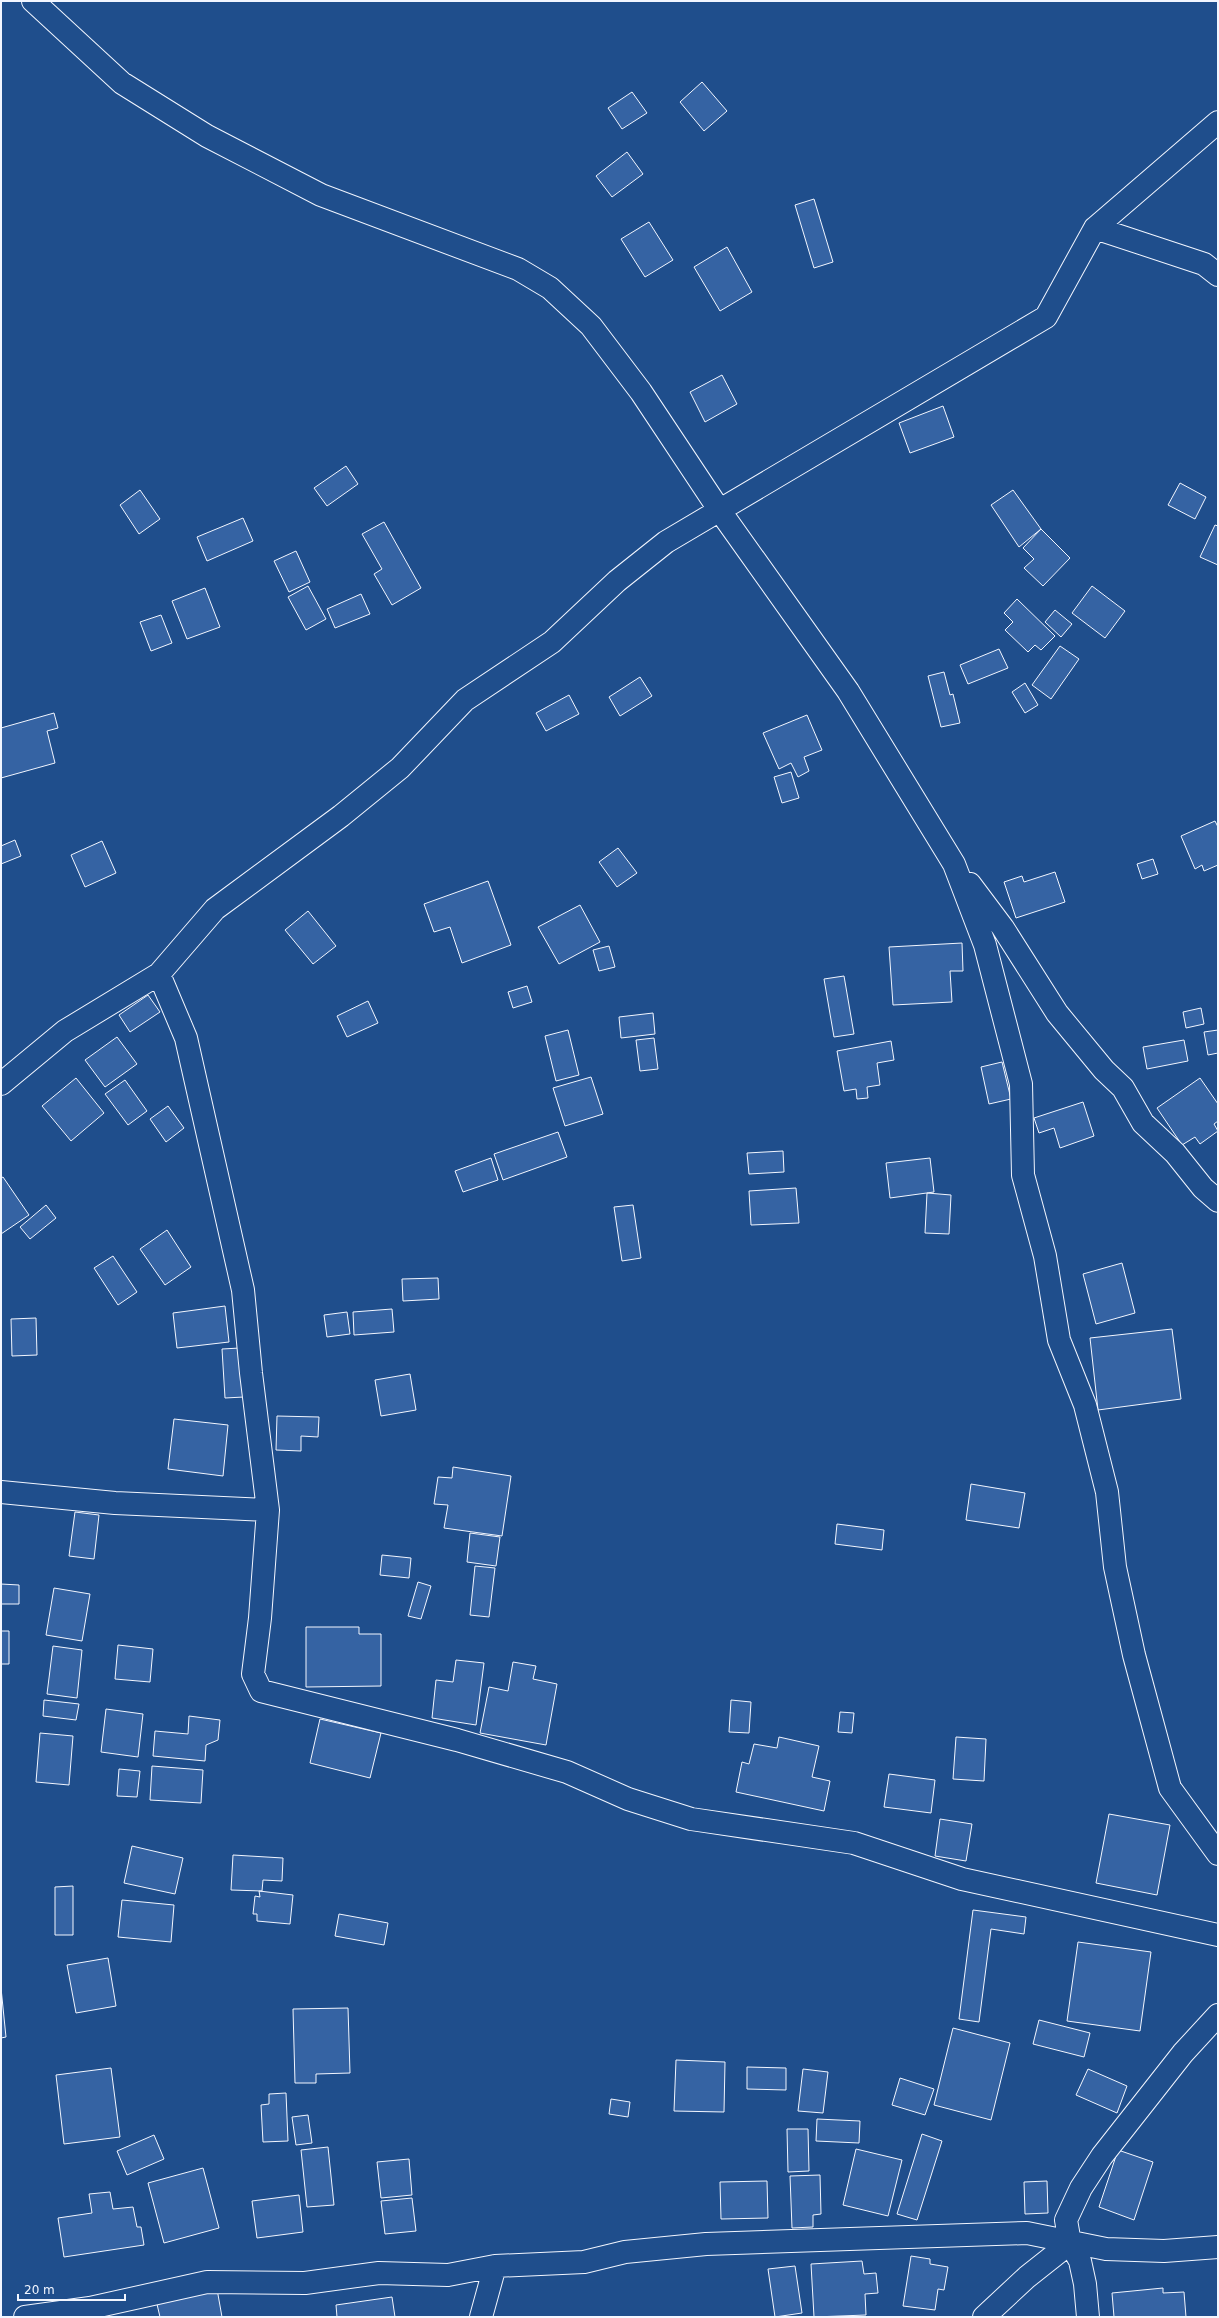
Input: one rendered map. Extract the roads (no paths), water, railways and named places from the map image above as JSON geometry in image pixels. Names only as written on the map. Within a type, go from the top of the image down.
[{"type":"street","points":[[33,1],[122,83],[207,136],[321,195],[518,269],[550,288],[596,332],[641,392],[720,511],[848,691],[954,864],[1003,928],[1057,1013],[1104,1070],[1123,1088],[1143,1122],[1175,1153],[1203,1188],[1218,1201]]},
{"type":"street","points":[[1,1084],[66,1031],[159,974],[215,909],[336,820],[400,768],[465,700],[552,642],[617,581],[666,542],[1046,317],[1096,228],[1218,122]]},
{"type":"street","points":[[1096,228],[1204,264],[1218,274]]},
{"type":"street","points":[[954,864],[985,945],[1021,1084],[1023,1175],[1045,1256],[1059,1340],[1085,1405],[1107,1492],[1115,1567],[1134,1655],[1170,1788],[1218,1854]]},
{"type":"street","points":[[159,974],[186,1038],[243,1290],[251,1373],[268,1510],[260,1618],[253,1674],[261,1691],[457,1740],[567,1772],[628,1799],[691,1819],[854,1843],[962,1879],[1218,1934]]},
{"type":"street","points":[[1,1492],[115,1503],[268,1510]]},
{"type":"street","points":[[1088,2317],[1085,2284],[1080,2261],[1070,2243],[1066,2220],[1085,2182],[1102,2156],[1183,2053],[1218,2015]]},
{"type":"street","points":[[25,2317],[90,2308],[207,2282],[305,2283],[379,2273],[448,2275],[495,2266],[584,2262],[625,2252],[706,2244],[1027,2233],[1070,2243],[1106,2249],[1156,2251],[1218,2247]]},
{"type":"street","points":[[984,2317],[1027,2277],[1070,2243]]},
{"type":"street","points":[[481,2317],[495,2266]]}]
